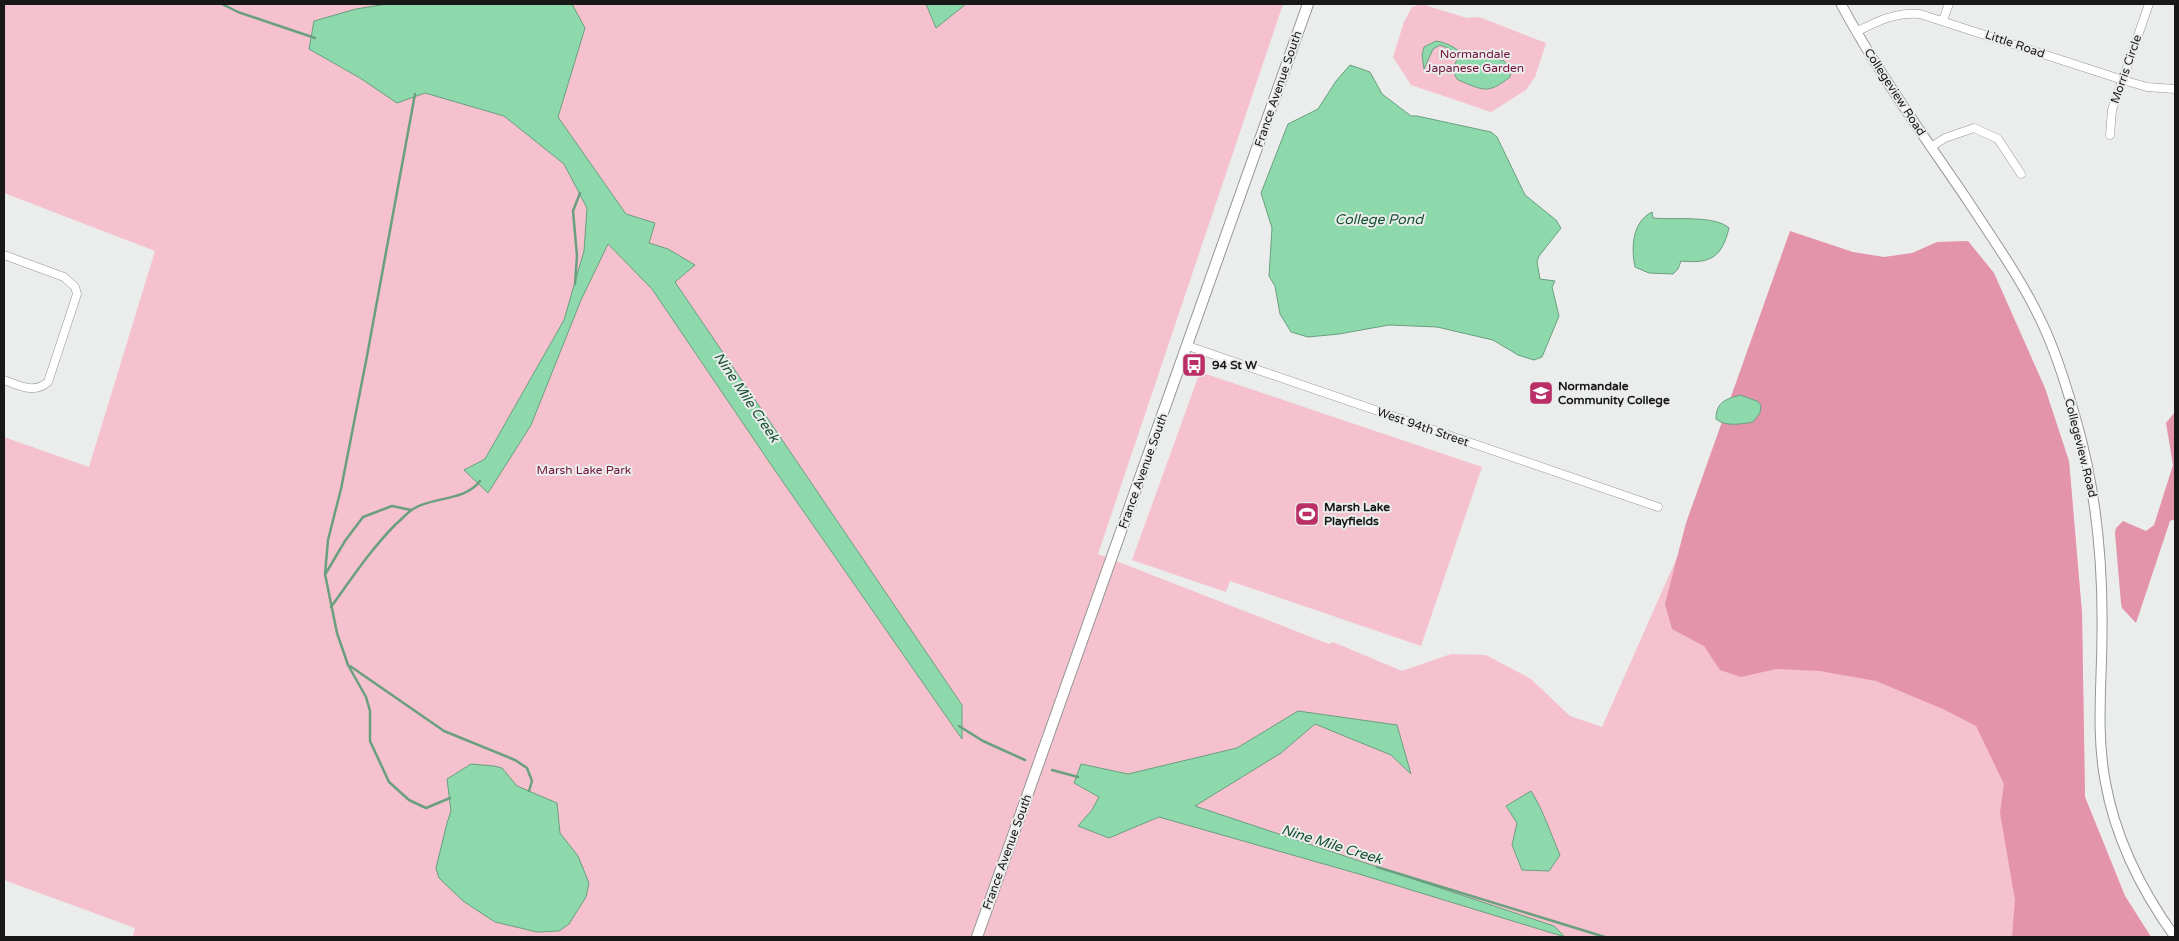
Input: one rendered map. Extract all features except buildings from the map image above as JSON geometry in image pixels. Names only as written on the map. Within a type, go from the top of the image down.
[{"type":"main road","name":"France Avenue South","points":[[977,937],[1308,4]]},
{"type":"street","name":"Collegeview Road","points":[[1841,4],[1856,32],[1998,246],[2043,324],[2077,422],[2095,506],[2100,550],[2102,601],[2100,744],[2105,780],[2113,815],[2124,849],[2157,912],[2175,937]]},
{"type":"street","points":[[1943,20],[1949,4]]},
{"type":"street","name":"Morris Circle","points":[[2110,135],[2112,110],[2149,4]]},
{"type":"street","name":"Little Road","points":[[1856,32],[1889,16],[1904,13],[1920,14],[2122,80],[2147,87],[2175,89]]},
{"type":"street","points":[[1931,147],[1944,138],[1974,128],[1998,139],[2021,174]]},
{"type":"street","points":[[4,255],[64,277],[75,287],[77,294],[51,376],[43,387],[32,390],[4,380]]},
{"type":"street","name":"West 94th Street","points":[[1188,346],[1658,507]]},
{"type":"green space","name":"Marsh Lake Park","points":[[4,4],[1283,4],[1098,554],[1329,644],[1333,642],[1402,671],[1451,654],[1486,655],[1531,679],[1570,716],[1602,727],[1690,528],[2034,444],[2069,461],[2082,613],[2085,797],[2125,896],[2151,937],[133,937],[135,928],[4,880],[4,437],[89,467],[155,251],[4,193]]},
{"type":"green space","name":"Normandale Japanese Garden","points":[[1421,4],[1467,18],[1479,17],[1546,43],[1535,77],[1526,90],[1491,112],[1411,85],[1393,57],[1404,22],[1412,7]]},
{"type":"green space","name":"Marsh Lake Playfields","points":[[1200,372],[1482,467],[1421,646],[1230,581],[1226,592],[1132,560]]},
{"type":"shaded area","points":[[1790,231],[1853,252],[1884,257],[1912,253],[1937,242],[1968,241],[1994,273],[2045,388],[2069,461],[2082,613],[2085,797],[2125,896],[2151,937],[2012,937],[2015,900],[2000,813],[2004,784],[1976,726],[1943,709],[1876,681],[1820,671],[1776,669],[1741,677],[1720,670],[1704,646],[1672,629],[1665,604],[1686,523]]},
{"type":"shaded area","points":[[2175,412],[2175,519],[2170,521],[2136,623],[2122,608],[2115,533],[2116,528],[2123,521],[2146,531],[2154,525],[2173,465],[2166,423]]},
{"type":"water","points":[[387,4],[572,4],[585,28],[558,117],[626,214],[655,223],[649,243],[668,249],[695,265],[675,282],[962,705],[962,739],[774,469],[652,289],[608,244],[581,300],[531,425],[488,493],[464,470],[485,459],[564,320],[584,251],[587,208],[564,164],[504,116],[425,93],[397,103],[360,78],[309,49],[314,21],[356,9]]},
{"type":"water","points":[[926,4],[966,4],[936,28]]},
{"type":"water","points":[[1436,41],[1454,48],[1467,60],[1471,58],[1473,51],[1481,53],[1484,58],[1487,56],[1504,61],[1511,69],[1510,77],[1496,86],[1485,89],[1458,80],[1454,69],[1458,59],[1453,51],[1440,45],[1433,49],[1424,69],[1422,55],[1424,47]]},
{"type":"water","name":"College Pond","points":[[1350,65],[1370,72],[1382,94],[1411,116],[1491,132],[1497,137],[1525,195],[1556,220],[1561,228],[1539,256],[1537,262],[1540,279],[1555,281],[1552,287],[1559,316],[1542,357],[1534,360],[1518,355],[1493,340],[1437,327],[1389,325],[1339,334],[1308,337],[1291,332],[1280,314],[1275,286],[1269,276],[1272,228],[1261,193],[1288,124],[1318,109],[1336,81]]},
{"type":"water","points":[[1652,212],[1653,218],[1693,219],[1723,224],[1729,228],[1723,246],[1719,252],[1708,260],[1681,261],[1678,269],[1673,274],[1649,273],[1635,267],[1633,252],[1634,236],[1640,222]]},
{"type":"water","points":[[1740,395],[1757,401],[1761,405],[1760,413],[1753,422],[1729,424],[1716,419],[1716,413],[1723,402]]},
{"type":"water","points":[[1298,711],[1397,725],[1411,774],[1391,755],[1315,724],[1281,753],[1195,806],[1554,926],[1565,937],[1359,874],[1159,817],[1109,838],[1078,826],[1092,810],[1099,797],[1074,783],[1081,764],[1128,774],[1237,748]]},
{"type":"water","points":[[471,764],[502,768],[517,786],[557,803],[560,833],[578,856],[589,883],[586,897],[569,924],[559,931],[537,932],[495,922],[463,901],[439,878],[436,868],[451,811],[447,779]]},
{"type":"water","points":[[1531,791],[1560,855],[1549,871],[1522,870],[1512,845],[1517,823],[1506,806]]},
{"type":"waterway","points":[[222,4],[238,12],[315,38]]},
{"type":"waterway","points":[[415,94],[367,356],[341,489],[328,540],[325,574],[337,633],[348,665],[366,697],[370,711],[370,741],[389,782],[409,800],[426,808],[450,798]]},
{"type":"waterway","points":[[575,284],[577,256],[573,211],[580,193]]},
{"type":"waterway","points":[[331,607],[378,543],[409,512],[421,505],[457,496],[473,488],[480,481]]},
{"type":"waterway","points":[[326,573],[345,541],[363,517],[392,506],[411,510]]},
{"type":"waterway","points":[[350,666],[444,731],[515,760],[527,768],[532,781],[529,791]]},
{"type":"waterway","name":"Nine Mile Creek","points":[[959,726],[983,741],[1025,760]]},
{"type":"waterway","name":"Nine Mile Creek","points":[[1052,770],[1078,777]]},
{"type":"waterway","name":"Nine Mile Creek","points":[[1377,867],[1605,937]]},
{"type":"place","name":"94 St W","points":[[1194,365]]},
{"type":"place","name":"Normandale Community College","points":[[1541,393]]},
{"type":"place","name":"Marsh Lake Playfields","points":[[1307,514]]}]
